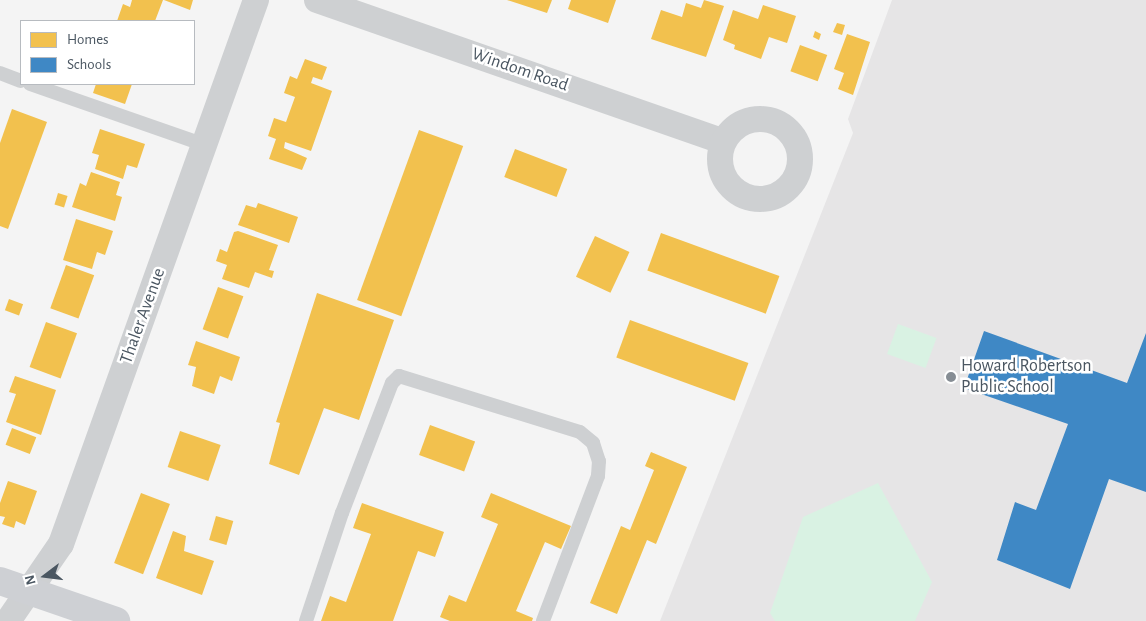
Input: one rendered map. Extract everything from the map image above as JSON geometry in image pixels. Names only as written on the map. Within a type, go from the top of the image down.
[{"type":"main road","points":[[0,580],[116,621]]},
{"type":"street","name":"Thaler Avenue","points":[[8,621],[61,544],[256,0]]},
{"type":"street","name":"Windom Road","points":[[317,0],[723,141]]},
{"type":"lane","points":[[0,73],[20,81]]},
{"type":"lane","points":[[33,85],[205,144]]},
{"type":"lane","points":[[306,621],[342,513],[392,383],[399,376],[407,376],[580,432],[592,443],[598,461],[598,476],[543,621]]},
{"type":"shaded area","name":"Howard Robertson Public School","points":[[892,0],[1146,0],[1146,621],[660,621],[853,133],[848,119]]},
{"type":"green space","points":[[898,324],[937,338],[926,368],[887,354]]},
{"type":"green space","points":[[878,483],[932,582],[915,621],[775,621],[770,613],[803,517]]},
{"type":"building: Homes","points":[[132,0],[163,0],[155,20],[117,20],[123,4],[130,7]]},
{"type":"building: Homes","points":[[164,0],[193,0],[190,10]]},
{"type":"building: Homes","points":[[507,0],[552,0],[547,13]]},
{"type":"building: Homes","points":[[571,0],[616,0],[608,23],[568,9]]},
{"type":"building: Homes","points":[[704,0],[724,6],[706,57],[651,39],[661,10],[682,17],[686,3],[701,8]]},
{"type":"building: Homes","points":[[763,5],[796,16],[787,43],[769,37],[761,59],[734,49],[735,45],[723,40],[733,10],[758,19]]},
{"type":"building: Homes","points":[[837,23],[845,25],[842,35],[833,32]]},
{"type":"building: Homes","points":[[815,31],[821,34],[819,40],[813,37]]},
{"type":"building: Homes","points":[[847,34],[870,42],[853,95],[838,89],[844,73],[834,69]]},
{"type":"building: Homes","points":[[800,45],[827,55],[818,81],[790,71]]},
{"type":"building: Homes","points":[[305,59],[327,67],[322,80],[313,77],[311,83],[332,91],[311,151],[285,142],[284,148],[307,158],[302,170],[269,159],[276,139],[268,136],[274,118],[286,122],[295,97],[284,93],[290,76],[297,79]]},
{"type":"building: Homes","points":[[96,85],[132,85],[125,104],[93,93]]},
{"type":"building: Homes","points":[[12,109],[47,122],[8,229],[0,226],[0,143]]},
{"type":"building: Homes","points":[[100,129],[145,144],[137,168],[127,165],[123,179],[95,169],[99,155],[92,153]]},
{"type":"building: Homes","points":[[419,130],[463,146],[401,316],[357,300]]},
{"type":"building: Homes","points":[[515,149],[567,169],[557,197],[504,177]]},
{"type":"building: Homes","points":[[91,172],[120,182],[116,195],[122,197],[115,221],[72,207],[80,183],[86,186]]},
{"type":"building: Homes","points":[[58,193],[68,196],[64,207],[54,204]]},
{"type":"building: Homes","points":[[258,203],[298,217],[289,243],[238,225],[246,205],[256,208]]},
{"type":"building: Homes","points":[[76,219],[113,231],[105,255],[97,252],[92,269],[63,260]]},
{"type":"building: Homes","points":[[238,231],[278,245],[269,270],[274,271],[272,278],[255,272],[249,288],[222,279],[227,265],[216,261],[220,249],[227,252],[234,232]]},
{"type":"building: Homes","points":[[661,233],[779,276],[766,314],[647,271]]},
{"type":"building: Homes","points":[[595,236],[629,252],[610,293],[576,277]]},
{"type":"building: Homes","points":[[66,265],[94,275],[78,318],[50,308]]},
{"type":"building: Homes","points":[[218,287],[243,296],[228,339],[203,329]]},
{"type":"building: Homes","points":[[317,293],[394,320],[359,420],[324,408],[299,475],[269,464],[280,423],[276,422]]},
{"type":"building: Homes","points":[[9,299],[23,304],[19,315],[5,310]]},
{"type":"building: Homes","points":[[630,320],[748,363],[735,401],[616,358]]},
{"type":"building: Homes","points":[[46,322],[77,333],[61,378],[30,367]]},
{"type":"building: Homes","points":[[196,341],[240,357],[232,381],[220,376],[214,394],[192,386],[196,367],[188,365]]},
{"type":"building: Homes","points":[[15,376],[56,390],[41,435],[6,422],[16,394],[9,392]]},
{"type":"building: Homes","points":[[430,425],[475,441],[464,471],[419,455]]},
{"type":"building: Homes","points":[[12,428],[36,437],[30,454],[6,445]]},
{"type":"building: Homes","points":[[180,431],[221,445],[208,481],[168,467]]},
{"type":"building: Homes","points":[[651,452],[687,467],[656,544],[647,540],[617,614],[590,603],[621,526],[630,530],[654,470],[645,466]]},
{"type":"building: Homes","points":[[8,481],[37,491],[25,525],[16,521],[14,528],[2,524],[5,517],[0,516],[0,503]]},
{"type":"building: Homes","points":[[141,493],[170,504],[143,574],[114,563]]},
{"type":"building: Homes","points":[[491,493],[571,526],[561,549],[545,542],[516,611],[533,618],[532,621],[450,621],[440,617],[449,595],[466,602],[498,524],[481,517]]},
{"type":"building: Homes","points":[[362,503],[444,532],[435,557],[418,551],[393,621],[321,621],[330,596],[346,602],[371,534],[353,528]]},
{"type":"building: Homes","points":[[216,516],[233,521],[226,545],[209,540]]},
{"type":"building: Homes","points":[[173,531],[186,536],[184,551],[214,561],[202,595],[156,578]]},
{"type":"building: Schools","points":[[984,331],[1127,383],[1146,333],[1146,492],[1109,479],[1070,589],[997,560],[1015,502],[1036,510],[1068,424],[964,388]]},
{"type":"place","name":"Howard Robertson Public School","points":[[951,377]]}]
